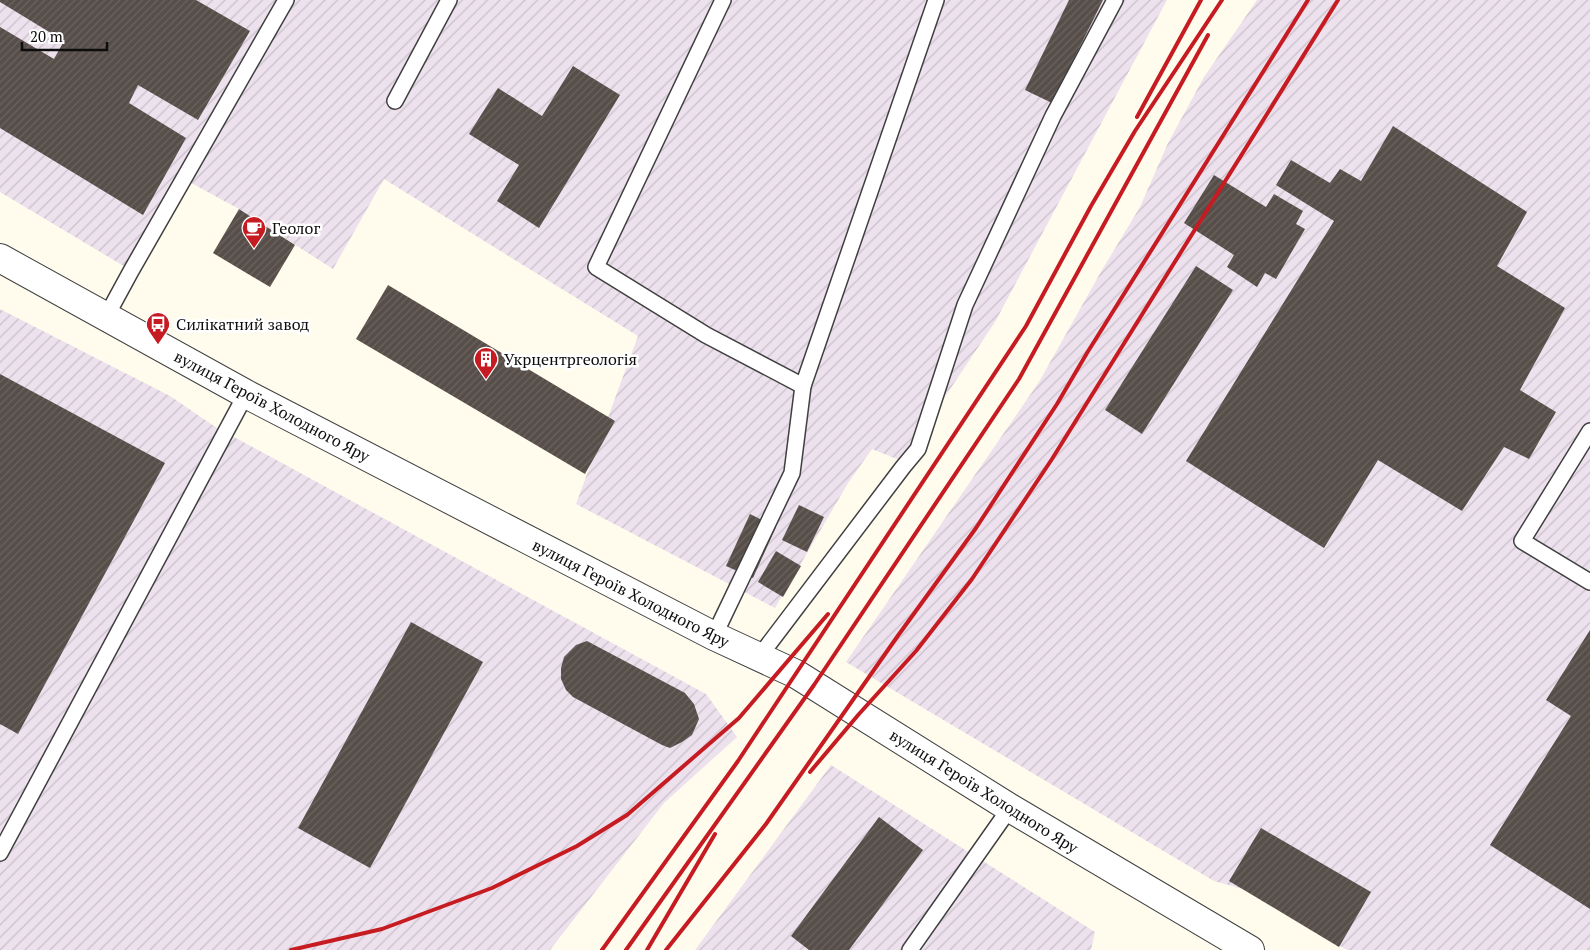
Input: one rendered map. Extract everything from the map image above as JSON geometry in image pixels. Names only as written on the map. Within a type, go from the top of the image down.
[{"type":"street","name":"вулиця Героїв Холодного Яру","points":[[0,258],[246,394],[714,636],[796,674],[1010,808],[1250,950]]},
{"type":"lane","points":[[106,317],[286,0]]},
{"type":"lane","points":[[395,102],[449,0]]},
{"type":"lane","points":[[723,0],[596,267],[706,335],[803,386]]},
{"type":"lane","points":[[714,636],[792,473],[803,386],[936,0]]},
{"type":"lane","points":[[759,657],[902,467],[918,449],[964,305],[1053,116],[1115,0]]},
{"type":"lane","points":[[0,853],[246,394]]},
{"type":"lane","points":[[1590,431],[1522,541],[1590,582]]},
{"type":"lane","points":[[910,950],[1010,808]]},
{"type":"shaded area","points":[[0,0],[1167,0],[995,322],[902,461],[872,449],[848,483],[775,608],[576,504],[638,336],[384,179],[333,269],[239,209],[182,178],[127,268],[0,192]]},
{"type":"shaded area","points":[[1257,0],[1590,0],[1590,950],[1347,950],[1243,889],[1214,881],[846,662],[1039,382],[1140,207],[1168,143],[1204,77]]},
{"type":"shaded area","points":[[0,309],[170,396],[214,426],[706,694],[737,737],[664,803],[550,950],[0,950]]},
{"type":"shaded area","points":[[831,765],[1095,932],[1091,950],[695,950]]},
{"type":"building","points":[[0,0],[196,0],[250,31],[198,120],[138,85],[129,103],[186,138],[143,215],[0,128],[0,27],[54,59],[64,41],[0,2]]},
{"type":"building","points":[[1069,0],[1103,0],[1052,103],[1025,90]]},
{"type":"building","points":[[573,66],[620,95],[539,228],[497,201],[519,165],[469,134],[498,88],[542,116]]},
{"type":"building","points":[[1393,126],[1527,212],[1497,266],[1565,308],[1520,390],[1556,412],[1529,459],[1504,447],[1462,511],[1378,460],[1324,548],[1186,461],[1334,221],[1276,185],[1291,160],[1330,183],[1340,169],[1361,181]]},
{"type":"building","points":[[1214,175],[1266,207],[1274,194],[1303,211],[1296,224],[1305,229],[1276,279],[1265,273],[1257,287],[1227,267],[1234,255],[1184,223]]},
{"type":"building","name":"Геолог","points":[[239,209],[295,245],[270,287],[213,253]]},
{"type":"building","points":[[1196,266],[1233,290],[1142,434],[1105,410]]},
{"type":"building","name":"Укрцентргеологія","points":[[388,285],[615,421],[585,474],[356,339]]},
{"type":"building","points":[[0,374],[165,463],[18,734],[0,724]]},
{"type":"building","points":[[799,505],[824,517],[807,552],[782,540]]},
{"type":"building","points":[[750,514],[776,527],[753,578],[726,566]]},
{"type":"building","points":[[776,551],[801,566],[783,597],[758,582]]},
{"type":"building","points":[[411,622],[483,662],[370,868],[298,828]]},
{"type":"building","points":[[1590,630],[1590,909],[1490,845],[1571,716],[1546,700]]},
{"type":"building","points":[[587,641],[685,693],[694,704],[699,719],[692,735],[670,748],[573,697],[566,690],[561,679],[561,668],[564,657],[576,645]]},
{"type":"building","points":[[879,817],[923,850],[849,950],[809,950],[791,936]]},
{"type":"building","points":[[1261,828],[1371,892],[1339,947],[1229,881]]},
{"type":"railway","points":[[1137,117],[1201,0]]},
{"type":"railway","points":[[602,950],[738,761],[1026,326],[1091,206],[1135,131],[1222,0]]},
{"type":"railway","points":[[666,950],[766,824],[976,528],[1057,404],[1308,0]]},
{"type":"railway","points":[[810,772],[916,651],[972,579],[1052,459],[1338,0]]},
{"type":"railway","points":[[626,950],[814,685],[1019,379],[1208,35]]},
{"type":"railway","points":[[291,950],[382,929],[492,888],[577,846],[627,815],[739,718],[828,614]]},
{"type":"railway","points":[[647,950],[715,834]]},
{"type":"place","name":"Геолог","points":[[254,249]]},
{"type":"place","name":"Силікатний завод","points":[[158,345]]},
{"type":"place","name":"Укрцентргеологія","points":[[486,380]]}]
